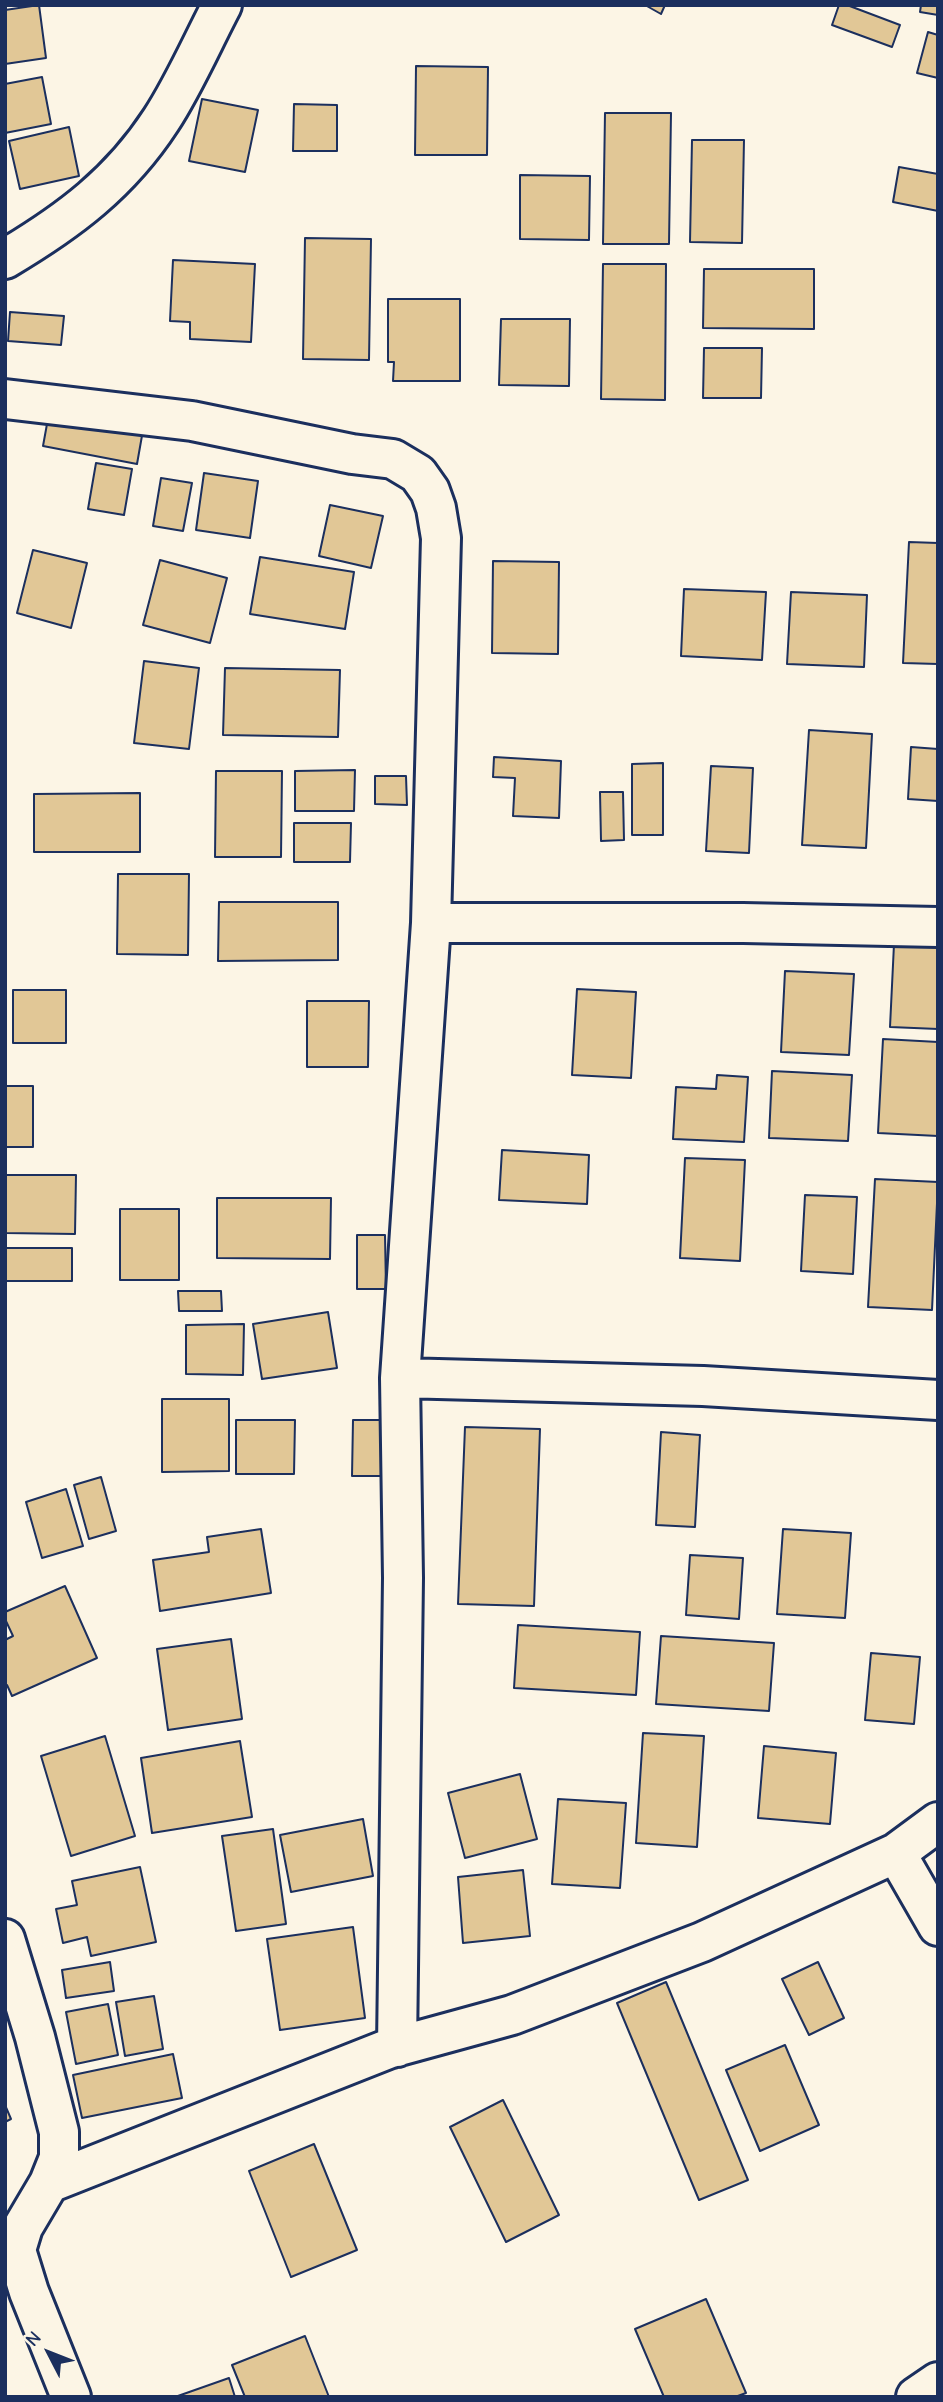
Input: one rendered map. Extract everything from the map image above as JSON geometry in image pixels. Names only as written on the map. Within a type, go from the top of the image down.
[{"type":"street","points":[[5,259],[54,230],[95,198],[130,162],[162,119],[222,5]]},
{"type":"street","points":[[5,398],[192,421],[352,454],[393,459],[418,474],[430,491],[436,508],[441,538],[430,923],[401,1378],[403,1578],[397,2047]]},
{"type":"street","points":[[430,923],[743,923],[938,927]]},
{"type":"street","points":[[401,1378],[703,1386],[938,1400]]},
{"type":"street","points":[[50,2183],[397,2047],[512,2015],[702,1942],[896,1853],[938,1822]]},
{"type":"street","points":[[896,1853],[938,1926]]},
{"type":"street","points":[[5,1940],[35,2037],[59,2132],[59,2158],[50,2183],[23,2227],[13,2237],[29,2292],[71,2397]]},
{"type":"street","points":[[916,2397],[938,2382]]},
{"type":"building","points":[[39,5],[46,58],[5,64],[5,10]]},
{"type":"building","points":[[645,5],[665,5],[661,14]]},
{"type":"building","points":[[839,5],[847,5],[900,25],[892,47],[832,25]]},
{"type":"building","points":[[921,5],[938,5],[938,15],[920,12]]},
{"type":"building","points":[[928,32],[938,35],[938,78],[917,73]]},
{"type":"building","points":[[416,66],[488,67],[487,155],[415,155]]},
{"type":"building","points":[[42,77],[51,124],[5,133],[5,84]]},
{"type":"building","points":[[202,99],[258,110],[245,172],[189,161]]},
{"type":"building","points":[[294,104],[337,105],[337,151],[293,151]]},
{"type":"building","points":[[605,113],[671,113],[669,244],[603,244]]},
{"type":"building","points":[[69,127],[79,176],[20,189],[9,141]]},
{"type":"building","points":[[692,140],[744,140],[742,243],[690,242]]},
{"type":"building","points":[[899,167],[938,174],[938,211],[893,202]]},
{"type":"building","points":[[520,175],[590,176],[589,240],[520,239]]},
{"type":"building","points":[[305,238],[371,239],[369,360],[303,359]]},
{"type":"building","points":[[173,260],[255,264],[251,342],[190,339],[190,322],[170,321]]},
{"type":"building","points":[[603,264],[666,264],[665,400],[601,399]]},
{"type":"building","points":[[704,269],[814,269],[814,329],[703,328]]},
{"type":"building","points":[[388,299],[460,299],[460,381],[393,381],[394,362],[388,362]]},
{"type":"building","points":[[10,312],[64,316],[61,345],[8,341]]},
{"type":"building","points":[[501,319],[570,319],[569,386],[499,385]]},
{"type":"building","points":[[704,348],[762,348],[761,398],[703,398]]},
{"type":"building","points":[[49,413],[143,430],[137,464],[43,446]]},
{"type":"building","points":[[96,463],[132,469],[124,515],[88,509]]},
{"type":"building","points":[[204,473],[258,481],[250,538],[196,530]]},
{"type":"building","points":[[161,478],[192,483],[183,531],[153,526]]},
{"type":"building","points":[[330,505],[383,516],[371,568],[319,556]]},
{"type":"building","points":[[909,542],[938,543],[938,664],[903,663]]},
{"type":"building","points":[[33,550],[87,563],[71,628],[17,613]]},
{"type":"building","points":[[260,557],[354,572],[345,629],[250,614]]},
{"type":"building","points":[[160,560],[227,578],[210,643],[143,625]]},
{"type":"building","points":[[493,561],[559,562],[558,654],[492,653]]},
{"type":"building","points":[[684,589],[766,592],[762,660],[681,656]]},
{"type":"building","points":[[791,592],[867,595],[864,667],[787,664]]},
{"type":"building","points":[[144,661],[199,668],[189,749],[134,743]]},
{"type":"building","points":[[225,668],[340,670],[338,737],[223,735]]},
{"type":"building","points":[[809,730],[872,734],[866,848],[802,845]]},
{"type":"building","points":[[911,747],[938,749],[938,801],[908,799]]},
{"type":"building","points":[[494,757],[561,761],[559,818],[513,816],[515,778],[493,777]]},
{"type":"building","points":[[663,763],[663,835],[632,835],[632,764]]},
{"type":"building","points":[[711,766],[753,768],[749,853],[706,851]]},
{"type":"building","points":[[355,770],[354,811],[295,811],[295,771]]},
{"type":"building","points":[[216,771],[282,771],[281,857],[215,857]]},
{"type":"building","points":[[375,776],[406,776],[407,805],[375,804]]},
{"type":"building","points":[[600,792],[623,792],[624,840],[601,841]]},
{"type":"building","points":[[140,793],[140,852],[34,852],[34,794]]},
{"type":"building","points":[[294,823],[351,823],[350,862],[294,862]]},
{"type":"building","points":[[118,874],[189,874],[188,955],[117,954]]},
{"type":"building","points":[[219,902],[338,902],[338,960],[218,961]]},
{"type":"building","points":[[894,944],[938,946],[938,1029],[890,1027]]},
{"type":"building","points":[[785,971],[854,974],[849,1055],[781,1052]]},
{"type":"building","points":[[577,989],[636,992],[631,1078],[572,1075]]},
{"type":"building","points":[[13,990],[66,990],[66,1043],[13,1043]]},
{"type":"building","points":[[307,1001],[369,1001],[368,1067],[307,1067]]},
{"type":"building","points":[[883,1039],[938,1042],[938,1136],[878,1133]]},
{"type":"building","points":[[772,1071],[852,1075],[848,1141],[769,1138]]},
{"type":"building","points":[[717,1075],[748,1077],[744,1142],[673,1139],[676,1087],[716,1089]]},
{"type":"building","points":[[5,1086],[33,1086],[33,1147],[5,1147]]},
{"type":"building","points":[[502,1150],[589,1155],[587,1204],[499,1200]]},
{"type":"building","points":[[685,1158],[745,1160],[740,1261],[680,1258]]},
{"type":"building","points":[[5,1175],[76,1175],[75,1234],[5,1233]]},
{"type":"building","points":[[875,1179],[938,1182],[932,1310],[868,1307]]},
{"type":"building","points":[[805,1195],[857,1197],[853,1274],[801,1271]]},
{"type":"building","points":[[217,1198],[331,1198],[330,1259],[217,1258]]},
{"type":"building","points":[[120,1209],[179,1209],[179,1280],[120,1280]]},
{"type":"building","points":[[357,1235],[385,1235],[386,1289],[357,1289]]},
{"type":"building","points":[[5,1248],[72,1248],[72,1281],[5,1281]]},
{"type":"building","points":[[178,1291],[221,1291],[222,1311],[179,1311]]},
{"type":"building","points":[[328,1312],[337,1368],[262,1379],[253,1324]]},
{"type":"building","points":[[244,1324],[243,1375],[186,1374],[186,1325]]},
{"type":"building","points":[[162,1399],[229,1399],[229,1471],[162,1472]]},
{"type":"building","points":[[236,1420],[295,1420],[294,1474],[236,1474]]},
{"type":"building","points":[[353,1420],[383,1420],[383,1476],[352,1476]]},
{"type":"building","points":[[465,1427],[540,1429],[534,1606],[458,1604]]},
{"type":"building","points":[[661,1432],[700,1435],[695,1527],[656,1525]]},
{"type":"building","points":[[101,1477],[116,1531],[89,1539],[74,1485]]},
{"type":"building","points":[[66,1489],[83,1546],[42,1558],[26,1502]]},
{"type":"building","points":[[261,1529],[271,1593],[160,1611],[153,1560],[209,1552],[207,1537]]},
{"type":"building","points":[[783,1529],[851,1533],[845,1618],[777,1614]]},
{"type":"building","points":[[690,1555],[743,1558],[739,1619],[686,1615]]},
{"type":"building","points":[[65,1586],[97,1658],[12,1696],[7,1685],[5,1686],[5,1640],[13,1636],[5,1619],[5,1612]]},
{"type":"building","points":[[518,1625],[640,1632],[636,1695],[514,1688]]},
{"type":"building","points":[[661,1636],[774,1643],[769,1711],[656,1704]]},
{"type":"building","points":[[231,1639],[242,1719],[168,1730],[157,1649]]},
{"type":"building","points":[[871,1653],[920,1657],[914,1724],[865,1720]]},
{"type":"building","points":[[643,1733],[704,1736],[697,1847],[636,1843]]},
{"type":"building","points":[[105,1736],[135,1836],[71,1856],[41,1756]]},
{"type":"building","points":[[240,1741],[252,1817],[152,1833],[141,1758]]},
{"type":"building","points":[[764,1746],[836,1753],[830,1824],[758,1818]]},
{"type":"building","points":[[520,1774],[537,1839],[465,1858],[448,1793]]},
{"type":"building","points":[[558,1799],[626,1803],[620,1888],[552,1884]]},
{"type":"building","points":[[363,1819],[373,1876],[291,1892],[280,1835]]},
{"type":"building","points":[[273,1829],[286,1924],[236,1931],[222,1836]]},
{"type":"building","points":[[140,1867],[156,1942],[91,1956],[87,1937],[63,1943],[56,1909],[77,1905],[72,1881]]},
{"type":"building","points":[[523,1870],[530,1936],[463,1943],[458,1877]]},
{"type":"building","points":[[353,1927],[365,2018],[280,2030],[267,1939]]},
{"type":"building","points":[[110,1962],[114,1991],[66,1998],[62,1970]]},
{"type":"building","points":[[818,1962],[844,2018],[809,2035],[782,1979]]},
{"type":"building","points":[[666,1982],[748,2180],[699,2200],[617,2003]]},
{"type":"building","points":[[154,1996],[163,2049],[125,2056],[116,2002]]},
{"type":"building","points":[[108,2004],[118,2055],[76,2064],[66,2012]]},
{"type":"building","points":[[785,2045],[819,2125],[760,2151],[726,2070]]},
{"type":"building","points":[[173,2054],[182,2098],[82,2118],[73,2075]]},
{"type":"building","points":[[503,2100],[559,2215],[506,2242],[450,2127]]},
{"type":"building","points":[[5,2105],[11,2119],[5,2122]]},
{"type":"building","points":[[314,2144],[357,2250],[291,2277],[249,2171]]},
{"type":"building","points":[[706,2299],[746,2393],[735,2397],[664,2397],[635,2329]]},
{"type":"building","points":[[305,2336],[329,2397],[245,2397],[232,2365]]},
{"type":"building","points":[[229,2378],[235,2397],[175,2397]]}]
